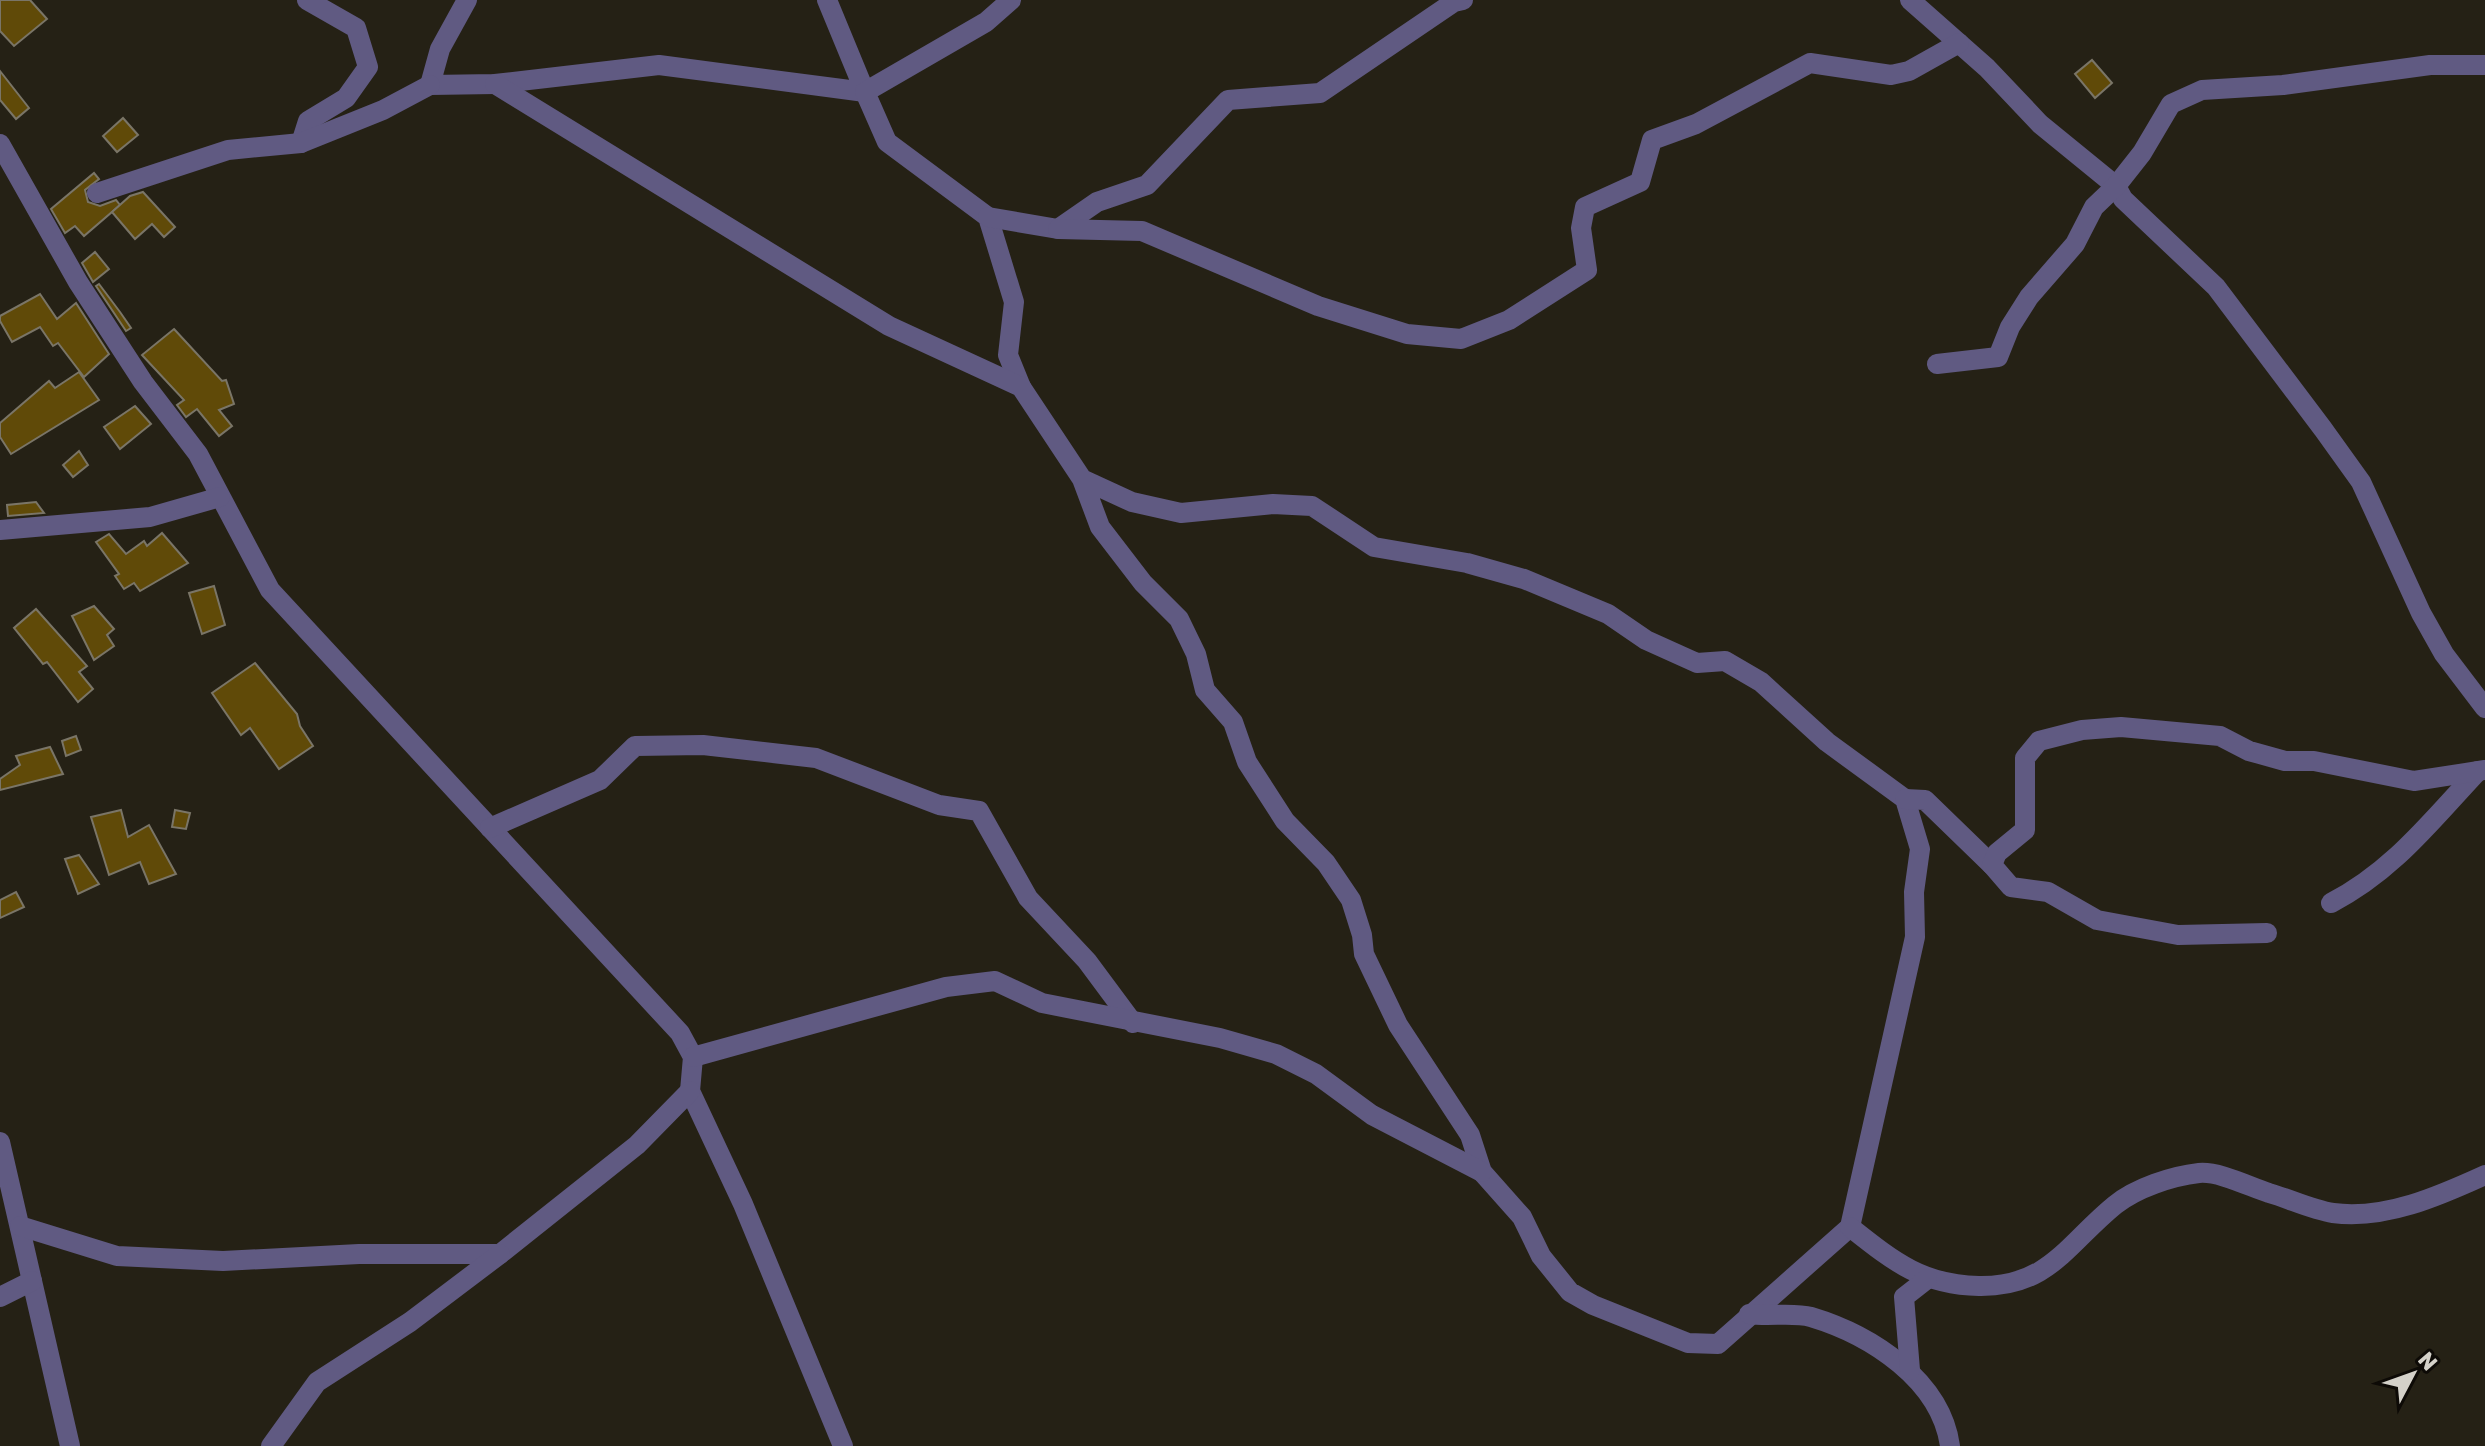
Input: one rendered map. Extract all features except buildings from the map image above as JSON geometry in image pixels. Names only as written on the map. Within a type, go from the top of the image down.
[{"type":"street","points":[[301,143],[308,121],[346,98],[368,67],[356,28],[307,0]]},
{"type":"street","points":[[430,85],[440,49],[467,0]]},
{"type":"street","points":[[827,0],[887,142],[988,217],[1058,229],[1142,231],[1318,306],[1407,334],[1461,339],[1509,320],[1587,270],[1581,228],[1585,207],[1640,182],[1652,140],[1696,124],[1810,63],[1891,75],[1909,71],[1959,43]]},
{"type":"street","points":[[97,193],[228,150],[301,143],[383,110],[430,85],[495,84],[659,65],[865,92],[986,22],[1011,0]]},
{"type":"street","points":[[1058,229],[1097,202],[1147,185],[1228,100],[1320,93],[1410,30],[1454,2],[1463,0]]},
{"type":"street","points":[[1910,0],[1959,43],[2040,124],[2116,186],[2123,199],[2235,309],[2361,482],[2421,613],[2444,654],[2485,708]]},
{"type":"street","points":[[1937,364],[1998,357],[2010,327],[2029,297],[2075,244],[2094,207],[2116,186],[2171,104],[2202,90],[2283,85],[2430,65],[2485,65]]},
{"type":"street","points":[[495,84],[889,326],[1021,387]]},
{"type":"street","points":[[0,144],[49,235],[143,382],[198,454],[270,590],[680,1033],[693,1057],[690,1091],[743,1204],[842,1441]]},
{"type":"street","points":[[988,217],[1014,302],[1008,355],[1021,387],[1082,479],[1100,527],[1143,583],[1179,619],[1196,654],[1205,690],[1233,722],[1247,762],[1271,800],[1285,821],[1326,863],[1351,900],[1369,966],[1415,1056],[1470,1135],[1482,1172]]},
{"type":"street","points":[[1082,479],[1132,502],[1181,513],[1273,504],[1312,506],[1374,547],[1467,563],[1524,579],[1608,614],[1646,640],[1697,663],[1725,661],[1749,675],[1827,742],[1905,799],[1925,800],[2011,887],[2048,892],[2097,920],[2178,935],[2267,933]]},
{"type":"street","points":[[0,530],[150,517],[220,497]]},
{"type":"street","points":[[1992,865],[1997,853],[2025,830],[2025,758],[2039,741],[2060,733],[2121,727],[2220,736],[2249,751],[2285,761],[2314,761],[2414,781],[2481,770]]},
{"type":"street","points":[[490,828],[600,780],[635,746],[703,745],[816,758],[939,805],[979,811],[1028,898],[1087,961],[1133,1023]]},
{"type":"street","points":[[2331,903],[2364,886],[2427,831],[2481,770]]},
{"type":"street","points":[[693,1057],[946,987],[995,981],[1042,1003],[1220,1038],[1276,1054],[1316,1074],[1372,1115],[1482,1172],[1522,1217],[1541,1256],[1570,1292],[1593,1305],[1688,1343],[1718,1344],[1850,1227],[1915,937],[1914,892],[1920,849],[1905,799]]},
{"type":"street","points":[[271,1446],[317,1382],[410,1322],[500,1254],[637,1145],[690,1091]]},
{"type":"street","points":[[0,1142],[70,1446]]},
{"type":"street","points":[[1850,1227],[1888,1259],[1927,1279],[1983,1286],[2013,1285],[2033,1278],[2075,1245],[2117,1203],[2161,1182],[2202,1172],[2333,1213],[2379,1211],[2430,1200],[2485,1175]]},
{"type":"street","points":[[20,1226],[117,1256],[223,1261],[359,1254],[500,1254]]},
{"type":"street","points":[[1910,1370],[1904,1297],[1927,1279]]},
{"type":"street","points":[[0,1297],[32,1281]]},
{"type":"street","points":[[1749,1314],[1808,1316],[1853,1334],[1910,1370],[1947,1423],[1950,1446]]}]
